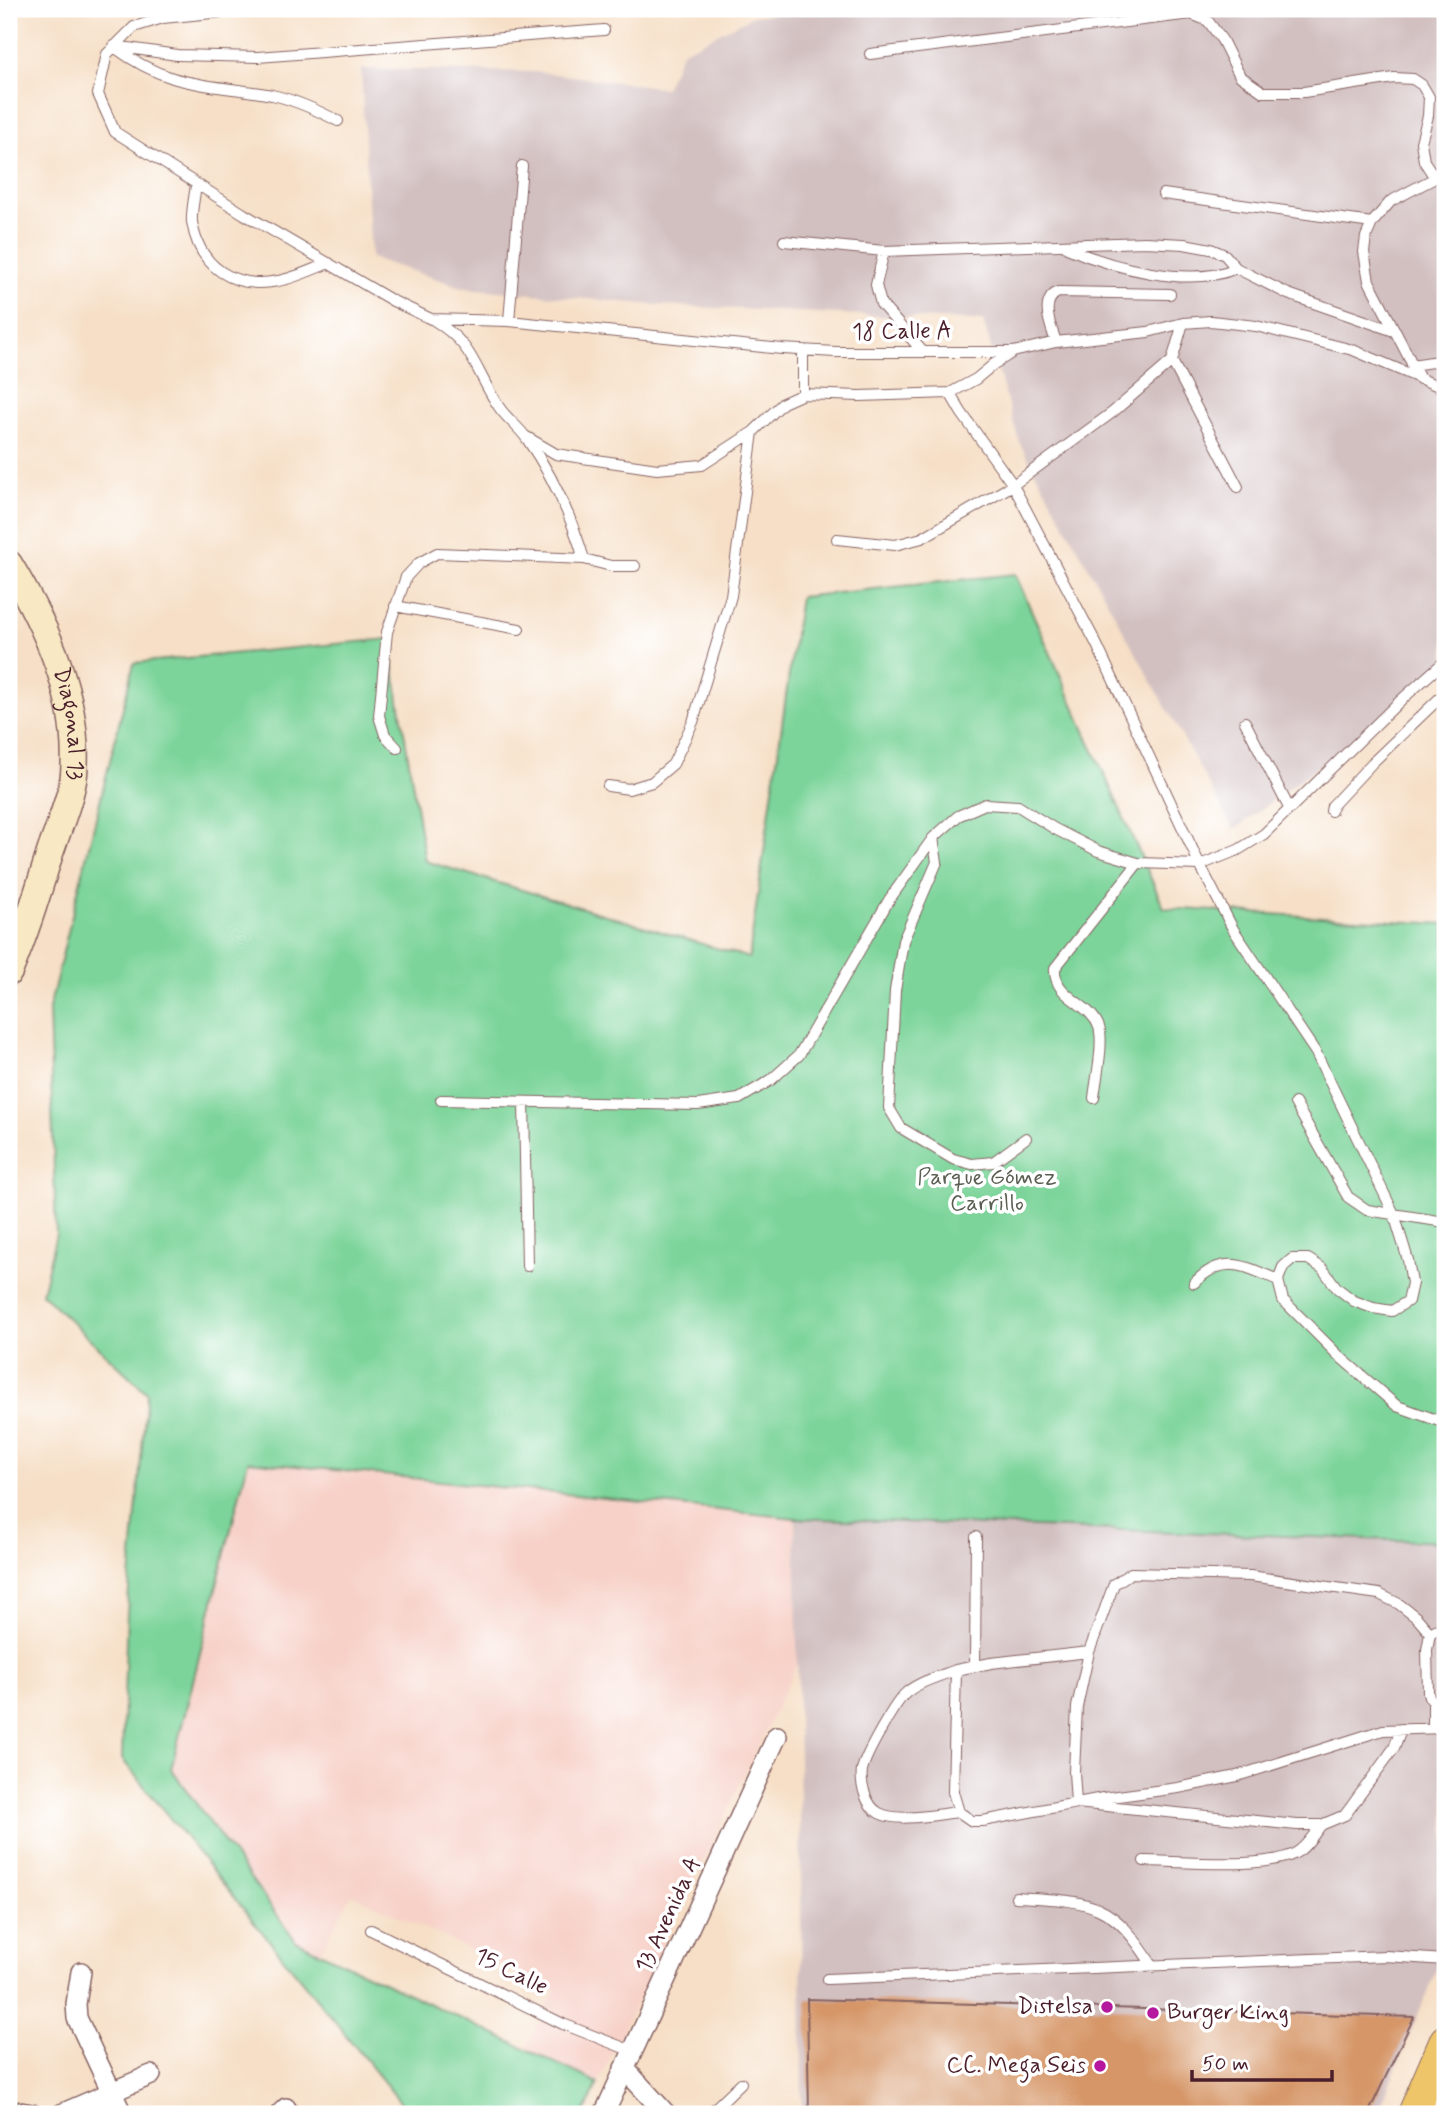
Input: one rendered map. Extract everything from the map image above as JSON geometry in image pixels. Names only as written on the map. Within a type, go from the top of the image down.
[{"type":"main road","points":[[1426,2107],[1445,2040]]},
{"type":"street","name":"Diagonal 13","points":[[9,564],[38,615],[61,671],[71,709],[74,776],[23,939],[9,972]]},
{"type":"street","name":"13 Avenida A","points":[[604,2114],[777,1736]]},
{"type":"street","points":[[81,1972],[76,2004],[77,2018],[122,2114]]},
{"type":"street","name":"15 Calle","points":[[628,2060],[666,2114]]},
{"type":"street","points":[[61,2114],[151,2075]]},
{"type":"street","points":[[9,2110],[32,2114]]},
{"type":"lane","points":[[114,46],[134,27],[163,18],[251,9]]},
{"type":"lane","points":[[870,54],[1191,14],[1208,21],[1222,40],[1240,76],[1263,93],[1304,92],[1394,78],[1413,79],[1422,85],[1429,97],[1428,117],[1421,142],[1424,161],[1440,177],[1391,201],[1372,223],[1366,237],[1365,267],[1369,281],[1420,380]]},
{"type":"lane","points":[[114,46],[177,55],[258,57],[604,30]]},
{"type":"lane","points":[[114,46],[138,64],[165,77],[194,85],[274,96],[310,107],[338,121]]},
{"type":"lane","name":"18 Calle A","points":[[114,46],[107,54],[98,94],[116,132],[244,214],[393,301],[432,319],[509,321],[803,350],[923,352],[1013,352],[1056,342],[1148,332],[1183,323],[1211,321],[1297,335],[1353,350],[1445,389]]},
{"type":"lane","points":[[509,321],[522,166]]},
{"type":"lane","points":[[196,184],[192,219],[196,236],[205,257],[221,274],[253,284],[279,281],[329,263]]},
{"type":"lane","points":[[1163,194],[1372,223]]},
{"type":"lane","points":[[784,241],[884,251],[1145,242],[1184,244],[1212,249],[1224,255],[1236,268],[1288,294],[1394,331]]},
{"type":"lane","points":[[1063,246],[1114,266],[1185,277],[1222,275],[1236,268]]},
{"type":"lane","points":[[884,251],[876,285],[881,304],[923,352]]},
{"type":"lane","points":[[1056,342],[1047,304],[1051,295],[1058,292],[1170,294]]},
{"type":"lane","points":[[432,319],[451,331],[472,355],[499,407],[525,436],[549,474],[573,522],[584,559]]},
{"type":"lane","points":[[837,539],[895,545],[922,538],[1013,485],[1113,412],[1172,361],[1183,323]]},
{"type":"lane","points":[[803,350],[803,394]]},
{"type":"lane","points":[[525,436],[556,454],[657,469],[702,465],[753,432],[783,403],[803,394],[860,396],[950,393],[976,379],[994,363],[1013,352]]},
{"type":"lane","points":[[1412,365],[1445,360]]},
{"type":"lane","points":[[1172,361],[1238,486]]},
{"type":"lane","points":[[950,393],[1013,485],[1096,643],[1200,865],[1233,929],[1315,1053],[1394,1214],[1412,1283],[1408,1301],[1392,1311],[1354,1301],[1337,1288],[1322,1268],[1308,1259],[1292,1259],[1283,1267],[1278,1280],[1283,1300],[1339,1356],[1397,1406],[1445,1423]]},
{"type":"lane","points":[[608,786],[629,789],[652,782],[673,764],[694,722],[731,596],[753,432]]},
{"type":"lane","points":[[397,748],[385,736],[379,716],[387,632],[406,577],[419,563],[437,553],[584,559],[611,566],[635,566]]},
{"type":"lane","points":[[395,606],[519,629]]},
{"type":"lane","points":[[442,1100],[698,1105],[739,1099],[771,1080],[799,1055],[888,900],[933,838],[958,816],[985,804],[1018,806],[1098,851],[1138,863],[1200,865],[1238,850],[1264,834],[1400,701],[1445,661]]},
{"type":"lane","points":[[1331,811],[1332,806],[1372,763],[1445,693]]},
{"type":"lane","points":[[1245,722],[1289,808]]},
{"type":"lane","points":[[933,838],[937,862],[903,941],[895,991],[889,1108],[901,1128],[953,1159],[972,1164],[993,1162],[1027,1138]]},
{"type":"lane","points":[[1094,1098],[1100,1038],[1098,1026],[1076,1001],[1058,988],[1054,977],[1055,968],[1138,863]]},
{"type":"lane","points":[[524,1102],[527,1266]]},
{"type":"lane","points":[[1295,1103],[1348,1198],[1367,1210],[1445,1222]]},
{"type":"lane","points":[[1194,1283],[1216,1266],[1229,1264],[1243,1266],[1278,1280]]},
{"type":"lane","points":[[975,1666],[976,1537]]},
{"type":"lane","points":[[1076,1803],[1074,1772],[1077,1707],[1089,1652],[1114,1584],[1130,1573],[1250,1576],[1379,1594],[1399,1604],[1430,1633]]},
{"type":"lane","points":[[1430,1633],[1445,1625]]},
{"type":"lane","points":[[1430,1633],[1427,1650],[1429,1698],[1433,1701],[1445,1701]]},
{"type":"lane","points":[[959,1812],[899,1818],[879,1813],[869,1804],[862,1770],[888,1716],[905,1693],[923,1682],[956,1670],[1089,1652]]},
{"type":"lane","points":[[956,1670],[953,1793],[959,1812],[972,1821],[1237,1776],[1383,1730],[1445,1728]]},
{"type":"lane","points":[[1433,1701],[1433,1728]]},
{"type":"lane","points":[[1076,1803],[1297,1825],[1321,1825],[1345,1815],[1394,1748],[1401,1729]]},
{"type":"lane","points":[[1144,1861],[1259,1863],[1299,1851],[1321,1825]]},
{"type":"lane","points":[[1016,1897],[1075,1900],[1108,1913],[1137,1941],[1153,1967]]},
{"type":"lane","name":"15 Calle","points":[[371,1930],[563,2024],[628,2060]]},
{"type":"lane","points":[[827,1979],[1386,1956],[1445,1960]]},
{"type":"lane","points":[[709,2114],[741,2083]]},
{"type":"shaded area","points":[[822,9],[1445,9],[1445,670],[1234,830],[1020,444],[983,321],[656,305],[465,288],[371,258],[361,69],[539,72],[665,88],[682,52],[753,16]]},
{"type":"shaded area","points":[[248,1461],[795,1518],[798,1662],[598,2083],[526,2049],[555,1990],[352,1894],[320,1952],[296,1941],[171,1769]]},
{"type":"shaded area","points":[[795,1518],[1445,1542],[1445,1949],[1377,2114],[802,2114]]},
{"type":"green space","name":"Parque Gómez Carrillo","points":[[1015,574],[1164,908],[1445,924],[1445,1542],[795,1518],[248,1461],[171,1769],[296,1941],[598,2083],[584,2114],[410,2114],[122,1759],[127,1612],[147,1393],[42,1294],[56,1234],[49,1009],[134,663],[389,639],[425,861],[749,958],[800,597]]},
{"type":"building","name":"CC. Mega Seis","points":[[807,1999],[1414,2017],[1368,2114],[809,2114]]},
{"type":"place","name":"Distelsa","points":[[1107,2007]]},
{"type":"place","name":"Burger King","points":[[1153,2013]]},
{"type":"place","name":"CC. Mega Seis","points":[[1100,2066]]}]
